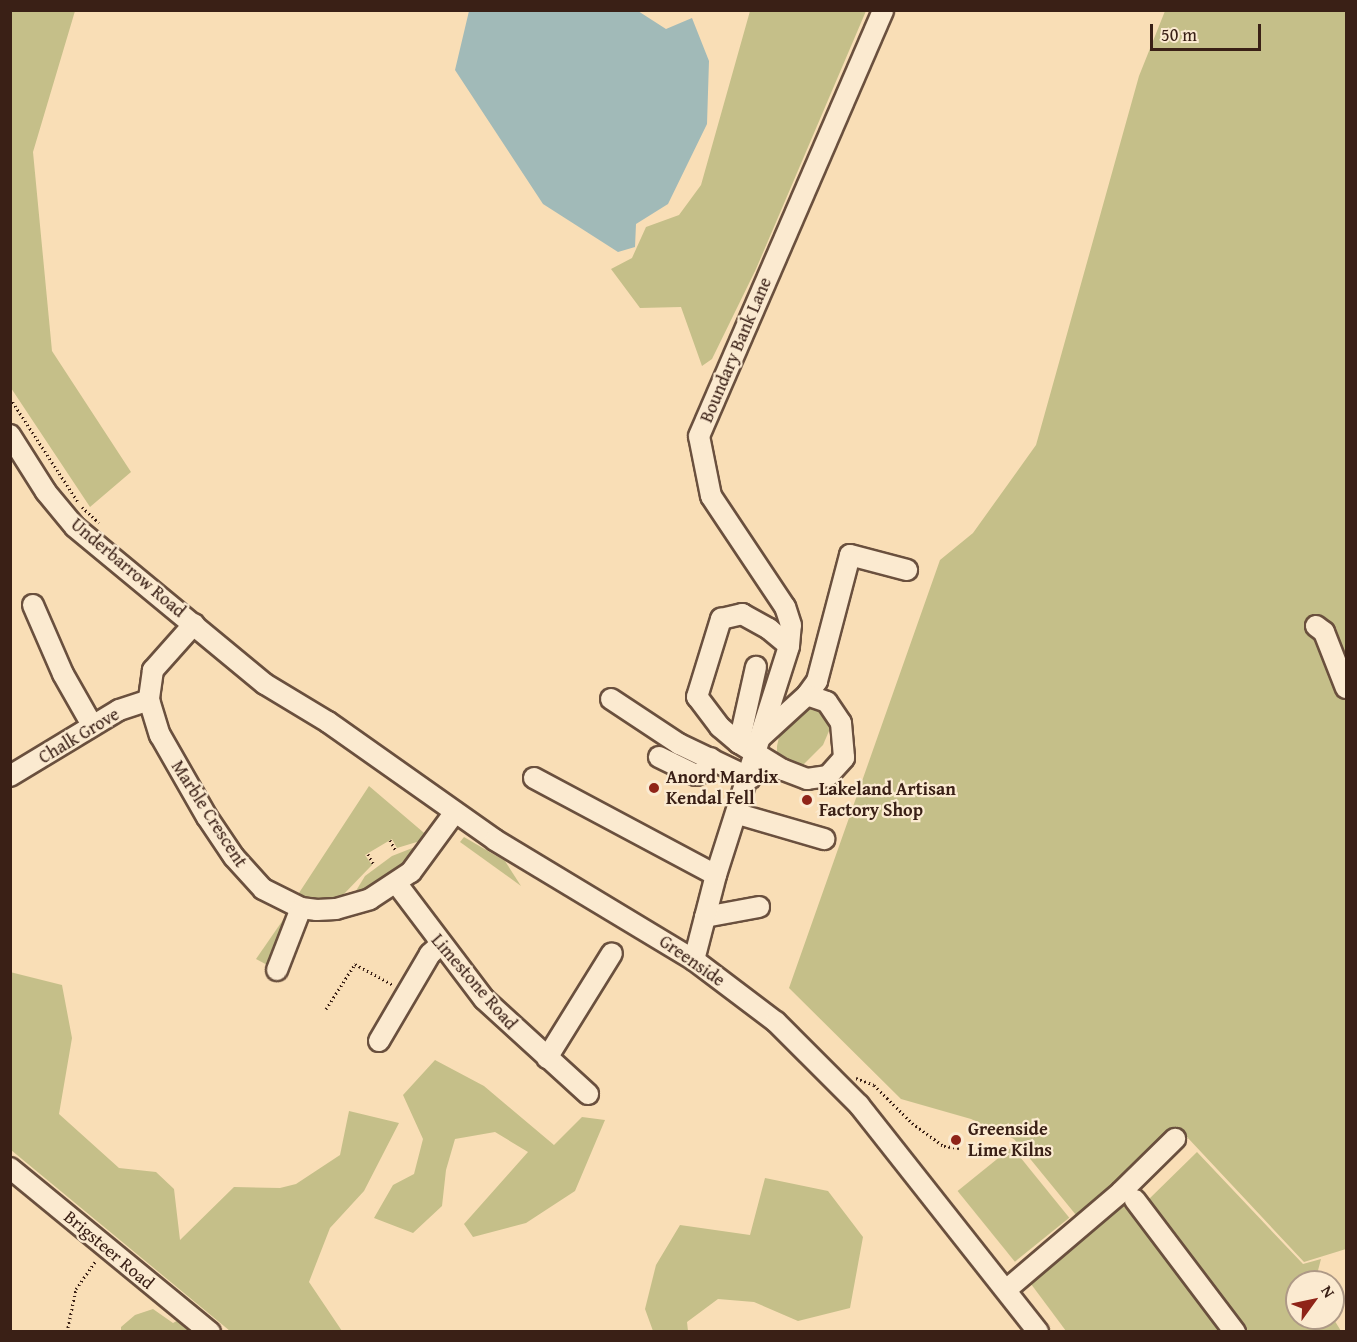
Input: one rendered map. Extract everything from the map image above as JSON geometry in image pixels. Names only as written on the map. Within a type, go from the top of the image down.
[{"type":"street","name":"Boundary Bank Lane","points":[[694,960],[716,874],[750,778],[752,744],[789,646],[791,625],[785,607],[711,496],[699,435],[883,10]]},
{"type":"street","name":"Underbarrow Road","points":[[10,435],[46,492],[75,527],[265,684]]},
{"type":"street","points":[[752,744],[807,695],[818,681],[850,555],[907,570]]},
{"type":"street","points":[[33,605],[63,674],[92,725]]},
{"type":"street","points":[[789,646],[769,629],[741,614],[721,619],[697,697],[752,744],[807,779],[828,776],[844,758],[841,723],[827,702],[807,695]]},
{"type":"street","name":"Marble Crescent","points":[[194,624],[153,670],[149,700],[160,735],[228,849],[263,889],[301,908],[326,910],[348,906],[397,884],[411,872],[455,812]]},
{"type":"street","points":[[1316,626],[1324,632],[1347,688]]},
{"type":"street","points":[[752,744],[756,667]]},
{"type":"street","name":"Greenside","points":[[265,684],[328,722],[455,812],[694,960],[776,1022],[860,1105],[1038,1332]]},
{"type":"street","points":[[611,699],[679,744],[750,778]]},
{"type":"street","name":"Chalk Grove","points":[[10,776],[92,725],[149,700]]},
{"type":"street","points":[[659,757],[696,774],[705,771],[711,758]]},
{"type":"street","points":[[534,778],[716,874]]},
{"type":"street","points":[[738,814],[824,839]]},
{"type":"street","name":"Limestone Road","points":[[397,884],[440,945],[484,999],[588,1094]]},
{"type":"street","points":[[705,917],[759,907]]},
{"type":"street","points":[[277,970],[301,908]]},
{"type":"street","points":[[379,1041],[430,954],[440,945]]},
{"type":"street","points":[[547,1058],[612,953]]},
{"type":"street","points":[[1006,1290],[1121,1192],[1175,1139]]},
{"type":"street","name":"Brigsteer Road","points":[[10,1168],[210,1332]]},
{"type":"street","points":[[1135,1200],[1235,1332]]},
{"type":"path","points":[[10,398],[80,505],[107,530]]},
{"type":"path","points":[[390,840],[396,851]]},
{"type":"path","points":[[368,854],[374,865]]},
{"type":"path","points":[[326,1009],[355,964],[390,983]]},
{"type":"path","points":[[846,1074],[874,1085],[912,1123],[944,1146],[960,1148]]},
{"type":"path","points":[[67,1332],[76,1289],[93,1263],[110,1251]]},
{"type":"shaded area","points":[[10,11],[75,11],[33,152],[52,351],[131,472],[90,507],[11,388]]},
{"type":"shaded area","points":[[750,11],[866,11],[756,269],[712,359],[702,366],[681,307],[640,308],[611,269],[632,258],[646,227],[679,215],[701,185]]},
{"type":"shaded area","points":[[1165,11],[1346,11],[1346,1249],[1304,1262],[1187,1137],[1172,1133],[1076,1215],[1014,1139],[971,1119],[901,1099],[789,988],[940,560],[973,533],[1036,445],[1139,76]]},
{"type":"shaded area","points":[[807,706],[817,706],[829,715],[829,731],[823,745],[803,765],[792,766],[777,755],[779,737]]},
{"type":"shaded area","points":[[369,786],[430,838],[397,848],[392,839],[365,855],[372,865],[341,897],[318,901],[297,896]]},
{"type":"shaded area","points":[[464,837],[505,861],[521,886],[460,842]]},
{"type":"shaded area","points":[[415,847],[422,847],[399,874],[351,899],[365,876],[392,856]]},
{"type":"shaded area","points":[[285,917],[291,918],[271,967],[256,959]]},
{"type":"shaded area","points":[[10,972],[62,985],[72,1038],[59,1114],[119,1168],[156,1172],[174,1189],[180,1240],[234,1187],[280,1188],[296,1184],[340,1155],[349,1111],[399,1123],[364,1191],[330,1228],[309,1282],[342,1331],[230,1331],[11,1150]]},
{"type":"shaded area","points":[[435,1060],[484,1086],[554,1145],[582,1117],[605,1120],[575,1191],[526,1223],[473,1237],[464,1224],[528,1152],[495,1132],[455,1139],[446,1170],[442,1206],[413,1233],[374,1218],[393,1185],[414,1174],[423,1139],[403,1095]]},
{"type":"shaded area","points":[[1012,1147],[1069,1218],[1015,1262],[958,1191]]},
{"type":"shaded area","points":[[1197,1152],[1303,1264],[1321,1259],[1318,1270],[1285,1270],[1285,1330],[1341,1331],[1247,1331],[1148,1200]]},
{"type":"shaded area","points":[[765,1178],[828,1191],[863,1237],[850,1308],[798,1321],[754,1302],[718,1299],[687,1322],[688,1331],[653,1331],[645,1309],[656,1265],[680,1225],[750,1235]]},
{"type":"shaded area","points":[[1128,1196],[1231,1331],[1066,1331],[1031,1284]]},
{"type":"shaded area","points":[[153,1309],[173,1323],[184,1317],[202,1331],[121,1331],[121,1327],[135,1315]]},
{"type":"water","points":[[469,11],[638,11],[666,29],[692,18],[709,61],[707,124],[668,204],[636,224],[635,247],[618,252],[543,204],[455,70]]},
{"type":"place","name":"Anord Mardix Kendal Fell","points":[[654,788]]},
{"type":"place","name":"Lakeland Artisan Factory Shop","points":[[807,800]]},
{"type":"place","name":"Greenside Lime Kilns","points":[[956,1140]]}]
